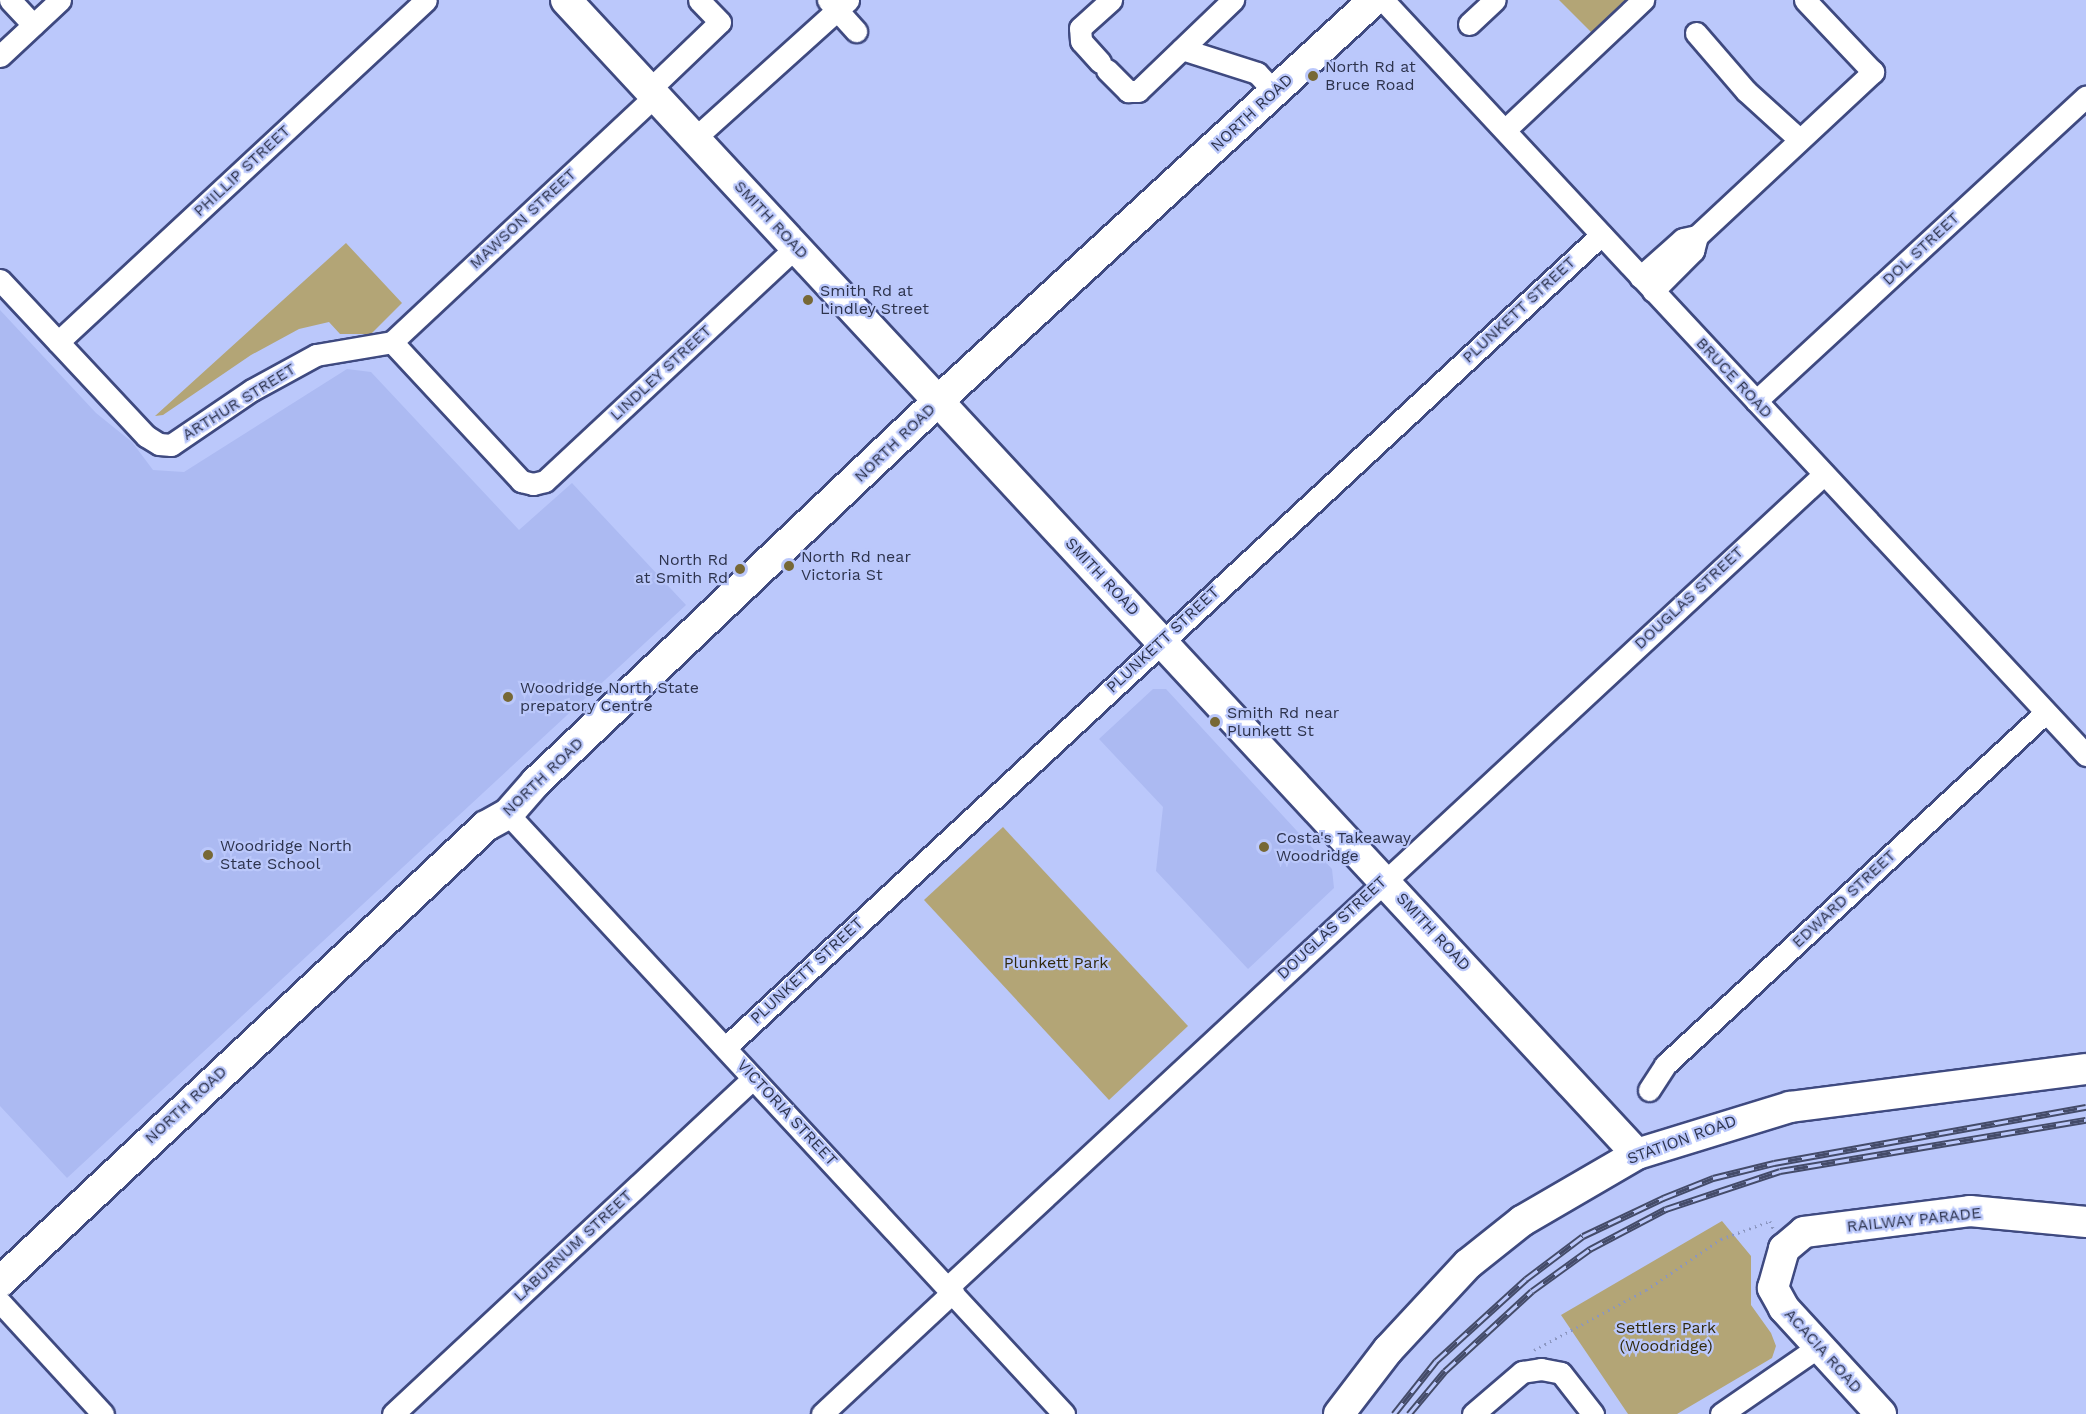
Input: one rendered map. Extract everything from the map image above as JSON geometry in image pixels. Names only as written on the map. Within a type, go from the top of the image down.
[{"type":"street","points":[[10,0],[33,25]]},
{"type":"street","points":[[0,56],[60,0]]},
{"type":"street","name":"PHILLIP STREET","points":[[58,342],[426,0]]},
{"type":"street","name":"SMITH ROAD","points":[[566,0],[1637,1154]]},
{"type":"street","name":"MAWSON STREET","points":[[392,342],[652,93],[720,22],[699,0]]},
{"type":"street","points":[[1111,0],[1080,28],[1081,41],[1128,90],[1138,91],[1233,0]]},
{"type":"street","name":"NORTH ROAD","points":[[0,1282],[486,826],[508,814],[536,782],[939,400],[1374,0]]},
{"type":"street","name":"BRUCE ROAD","points":[[1383,0],[2086,755]]},
{"type":"street","points":[[1469,24],[1495,0]]},
{"type":"street","points":[[1504,130],[1643,0]]},
{"type":"street","points":[[1646,284],[1683,239],[1697,236],[1873,72],[1805,0]]},
{"type":"street","points":[[695,138],[837,3],[856,31]]},
{"type":"street","points":[[1696,33],[1746,91],[1799,139]]},
{"type":"street","points":[[1182,49],[1257,73],[1275,92]]},
{"type":"street","name":"DOL STREET","points":[[1756,401],[2086,97]]},
{"type":"street","name":"PLUNKETT STREET","points":[[726,1047],[1601,235]]},
{"type":"street","name":"LINDLEY STREET","points":[[392,342],[521,481],[533,484],[545,481],[796,247]]},
{"type":"street","name":"ARTHUR STREET","points":[[0,280],[146,436],[159,444],[171,445],[252,390],[316,356],[392,342]]},
{"type":"street","name":"DOUGLAS STREET","points":[[822,1414],[1384,880],[1824,474]]},
{"type":"street","name":"EDWARD STREET","points":[[1649,1090],[1665,1065],[2046,712]]},
{"type":"street","name":"VICTORIA STREET","points":[[508,814],[1064,1414]]},
{"type":"street","name":"STATION ROAD","points":[[1339,1414],[1388,1350],[1468,1264],[1522,1221],[1637,1154],[1790,1107],[2086,1069]]},
{"type":"street","name":"LABURNUM STREET","points":[[393,1414],[753,1078]]},
{"type":"street","name":"RAILWAY PARADE","points":[[1784,1249],[1804,1232],[1970,1211],[2086,1222]]},
{"type":"street","name":"ACACIA ROAD","points":[[1784,1249],[1773,1288],[1784,1308],[1881,1414]]},
{"type":"street","points":[[0,1302],[103,1414]]},
{"type":"street","points":[[1721,1414],[1818,1347]]},
{"type":"street","points":[[1473,1414],[1494,1393],[1534,1370],[1561,1373],[1593,1414]]},
{"type":"path","points":[[1534,1370],[1524,1357],[1551,1338],[1646,1290],[1721,1239],[1770,1221],[1784,1249]]},
{"type":"shaded area","name":"Woodridge North State School","points":[[0,310],[96,413],[132,442],[153,470],[184,472],[347,369],[371,372],[519,530],[572,483],[686,605],[67,1178],[0,1106]]},
{"type":"shaded area","points":[[1153,689],[1166,689],[1332,869],[1334,888],[1248,969],[1156,871],[1163,807],[1099,739]]},
{"type":"green space","points":[[1559,0],[1629,0],[1592,33]]},
{"type":"green space","points":[[346,243],[402,303],[371,334],[340,334],[329,322],[299,329],[251,355],[163,415],[155,416]]},
{"type":"green space","name":"Plunkett Park","points":[[1003,827],[1188,1026],[1109,1100],[924,900]]},
{"type":"green space","name":"Settlers Park (Woodridge)","points":[[1722,1221],[1751,1256],[1751,1305],[1771,1333],[1776,1346],[1772,1358],[1677,1414],[1628,1414],[1561,1315]]},
{"type":"railway","points":[[1394,1414],[1436,1361],[1526,1279],[1583,1236],[1663,1198],[1713,1178],[1774,1163],[2086,1107]]},
{"type":"railway","points":[[1409,1414],[1445,1371],[1532,1291],[1590,1249],[1666,1209],[1780,1171],[2086,1120]]},
{"type":"place","name":"North Rd at Bruce Road","points":[[1313,76]]},
{"type":"place","name":"Smith Rd at Lindley Street","points":[[808,300]]},
{"type":"place","name":"North Rd near Victoria St","points":[[789,566]]},
{"type":"place","name":"North Rd at Smith Rd","points":[[740,569]]},
{"type":"place","name":"Woodridge North State prepatory Centre","points":[[508,697]]},
{"type":"place","name":"Smith Rd near Plunkett St","points":[[1215,722]]},
{"type":"place","name":"Costa's Takeaway Woodridge","points":[[1264,847]]},
{"type":"place","name":"Woodridge North State School","points":[[208,855]]}]
